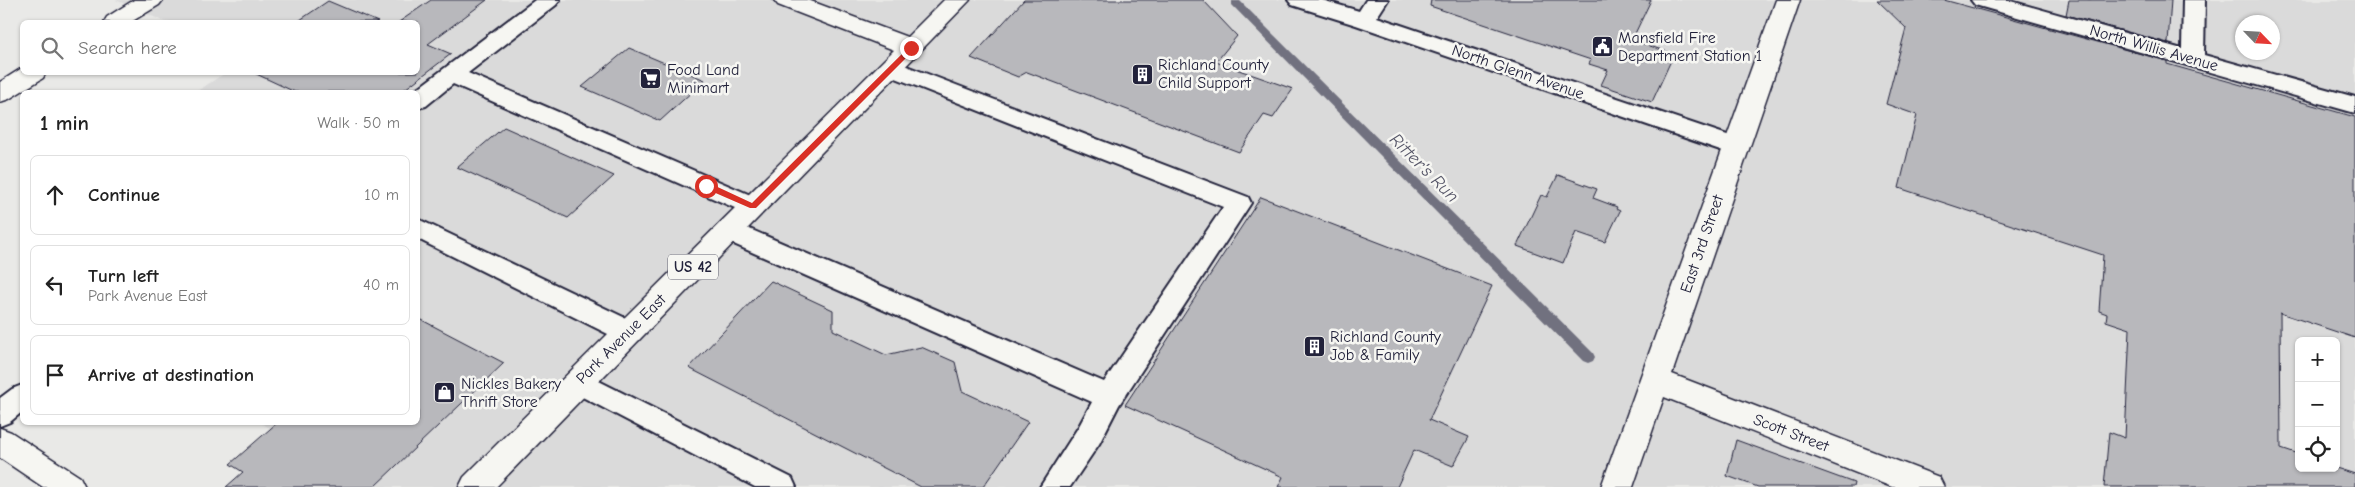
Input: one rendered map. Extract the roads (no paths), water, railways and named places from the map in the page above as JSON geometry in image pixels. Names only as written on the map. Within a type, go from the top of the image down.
[{"type":"street","points":[[117,20],[151,0]]},
{"type":"street","points":[[786,0],[911,48]]},
{"type":"street","name":"Park Avenue East","points":[[474,487],[958,0]]},
{"type":"street","name":"East 3rd Street","points":[[1617,487],[1788,0]]},
{"type":"street","points":[[0,93],[29,75]]},
{"type":"street","name":"Scott Street","points":[[1654,380],[1928,487]]},
{"type":"street","points":[[0,441],[69,487]]},
{"type":"lane","points":[[420,99],[548,0]]},
{"type":"lane","name":"North Glenn Avenue","points":[[1299,0],[1364,20],[1737,147]]},
{"type":"lane","points":[[1364,20],[1377,0]]},
{"type":"lane","name":"North Willis Avenue","points":[[1982,0],[2355,105]]},
{"type":"lane","points":[[2192,59],[2194,0]]},
{"type":"lane","points":[[891,68],[1239,203],[1109,397],[1089,435],[1054,487]]},
{"type":"lane","points":[[452,75],[753,206]]},
{"type":"lane","points":[[420,229],[629,332]]},
{"type":"lane","points":[[728,231],[1109,397]]},
{"type":"lane","points":[[580,382],[782,487]]},
{"type":"lane","points":[[0,414],[20,399]]},
{"type":"waterway","name":"Ritter's Run","points":[[1236,3],[1588,357]]},
{"type":"place","name":"Mansfield Fire Department Station 1","points":[[1602,47]]},
{"type":"place","name":"Richland County Child Support","points":[[1142,74]]},
{"type":"place","name":"Food Land Minimart","points":[[651,79]]},
{"type":"place","name":"Richland County Job & Family","points":[[1314,346]]},
{"type":"place","name":"Nickles Bakery Thrift Store","points":[[445,393]]}]
